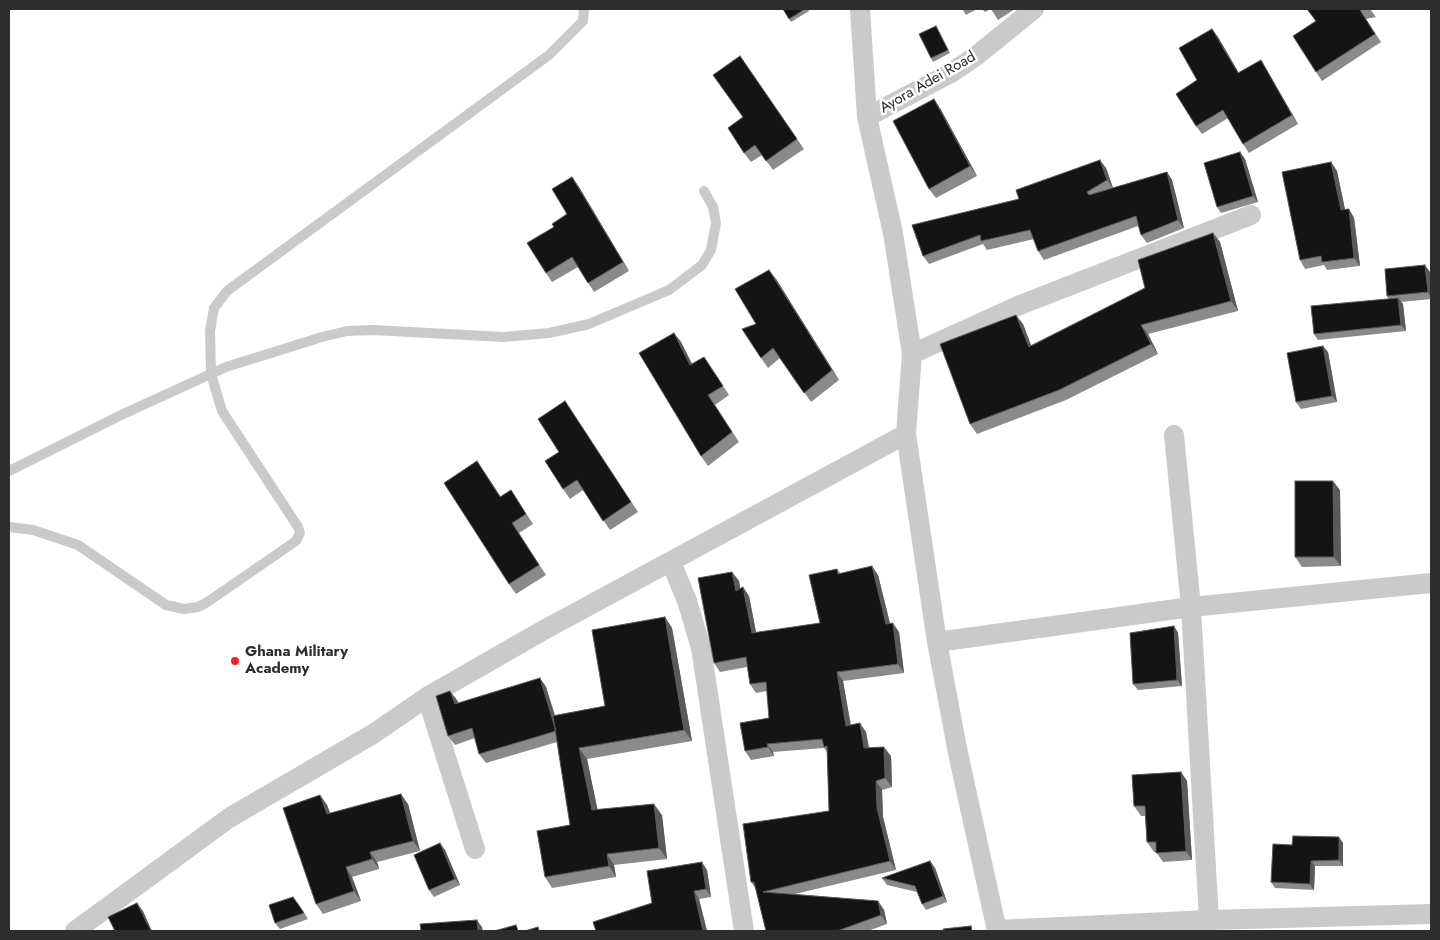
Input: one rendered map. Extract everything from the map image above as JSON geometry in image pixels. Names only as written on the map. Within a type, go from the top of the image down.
[{"type":"street","points":[[860,9],[867,117],[893,233],[912,354],[906,434],[936,642],[997,931],[1204,926],[1431,914]]},
{"type":"street","name":"Ayora Adei Road","points":[[867,117],[951,73],[976,56],[1034,9]]},
{"type":"street","points":[[912,354],[1020,305],[1251,215]]},
{"type":"street","points":[[75,931],[229,818],[374,734],[427,697],[542,631],[906,434]]},
{"type":"street","points":[[1174,435],[1191,607],[1204,926]]},
{"type":"street","points":[[671,562],[687,601],[701,648],[744,931]]},
{"type":"street","points":[[936,642],[1191,607],[1431,583]]},
{"type":"street","points":[[427,697],[475,849]]},
{"type":"lane","points":[[9,527],[33,530],[78,545],[166,605],[184,609],[198,607],[206,603],[296,541],[300,533],[298,527],[222,411],[211,374],[210,331],[214,308],[227,291],[549,55],[583,20],[584,9]]},
{"type":"lane","points":[[9,471],[119,416],[226,367],[346,331],[373,330],[503,337],[549,332],[589,324],[669,290],[702,265],[711,250],[716,223],[713,207],[704,191]]},
{"type":"building","points":[[783,9],[805,9],[789,19]]},
{"type":"building","points":[[1307,9],[1370,9],[1360,10],[1375,34],[1316,72],[1293,36],[1316,21]]},
{"type":"building","points":[[936,26],[948,50],[931,58],[919,34]]},
{"type":"building","points":[[1212,29],[1238,73],[1261,60],[1292,115],[1243,144],[1223,110],[1196,126],[1176,94],[1197,80],[1179,48]]},
{"type":"building","points":[[740,56],[797,139],[766,161],[755,145],[744,153],[728,128],[743,117],[713,75]]},
{"type":"building","points":[[934,99],[970,166],[929,189],[893,121]]},
{"type":"building","points":[[1240,152],[1253,196],[1217,207],[1204,163]]},
{"type":"building","points":[[1100,160],[1107,180],[1087,192],[1089,195],[1167,172],[1178,220],[1141,235],[1136,216],[1038,251],[1030,230],[981,241],[980,235],[923,256],[912,225],[1019,199],[1016,190]]},
{"type":"building","points":[[1331,162],[1341,210],[1349,209],[1354,258],[1322,262],[1321,256],[1300,260],[1282,172]]},
{"type":"building","points":[[572,177],[623,262],[588,283],[572,257],[546,273],[527,243],[554,227],[552,224],[567,214],[552,189]]},
{"type":"building","points":[[1213,233],[1231,301],[1141,325],[1151,344],[1059,390],[970,424],[940,344],[1016,315],[1029,347],[1145,288],[1138,260]]},
{"type":"building","points":[[1425,265],[1428,292],[1387,296],[1385,269]]},
{"type":"building","points":[[769,270],[832,370],[804,393],[773,348],[761,358],[742,329],[756,324],[735,289]]},
{"type":"building","points":[[1398,298],[1401,325],[1314,334],[1311,306]]},
{"type":"building","points":[[674,333],[690,365],[704,357],[723,386],[708,395],[732,432],[701,456],[639,353]]},
{"type":"building","points":[[1323,346],[1332,396],[1296,402],[1287,353]]},
{"type":"building","points":[[565,401],[631,502],[603,521],[577,480],[563,489],[545,461],[559,452],[538,419]]},
{"type":"building","points":[[477,461],[500,497],[511,490],[526,514],[512,523],[539,565],[509,584],[444,483]]},
{"type":"building","points":[[1295,481],[1333,481],[1334,557],[1295,557]]},
{"type":"building","points":[[872,566],[886,624],[893,623],[898,664],[837,672],[846,726],[860,723],[864,748],[884,747],[885,778],[876,781],[877,808],[890,861],[763,892],[878,901],[881,915],[837,931],[766,931],[754,882],[751,882],[743,824],[829,811],[827,746],[824,747],[822,739],[767,744],[768,747],[745,751],[740,723],[769,718],[766,682],[750,684],[746,657],[714,663],[698,578],[732,572],[736,591],[743,587],[752,633],[820,623],[809,575],[837,569],[838,574]]},
{"type":"building","points":[[665,617],[684,730],[579,748],[592,810],[654,804],[659,848],[607,854],[609,866],[545,877],[537,831],[570,825],[553,716],[605,706],[592,630]]},
{"type":"building","points":[[1174,626],[1177,680],[1133,684],[1130,633]]},
{"type":"building","points":[[540,678],[556,731],[479,754],[472,728],[448,736],[436,696],[450,691],[455,704]]},
{"type":"building","points":[[1181,772],[1186,851],[1156,853],[1156,842],[1147,842],[1145,806],[1134,806],[1132,775]]},
{"type":"building","points":[[401,794],[413,841],[370,852],[372,859],[346,867],[354,891],[316,904],[283,808],[320,795],[327,814]]},
{"type":"building","points":[[1293,836],[1339,837],[1339,860],[1311,861],[1310,884],[1271,882],[1273,844],[1292,845]]},
{"type":"building","points":[[440,843],[455,879],[429,890],[414,855]]},
{"type":"building","points":[[930,861],[943,896],[922,904],[915,886],[882,878]]},
{"type":"building","points":[[702,862],[706,889],[694,891],[703,931],[596,931],[593,922],[652,903],[647,871]]},
{"type":"building","points":[[293,897],[304,913],[275,923],[269,905]]},
{"type":"building","points":[[137,903],[151,931],[115,931],[108,917]]},
{"type":"building","points":[[477,920],[478,931],[421,931],[420,924]]},
{"type":"building","points":[[516,925],[518,931],[494,931]]},
{"type":"building","points":[[971,926],[972,931],[944,931],[943,929]]},
{"type":"building","points":[[538,927],[539,931],[525,931]]},
{"type":"place","name":"Ghana Military Academy","points":[[235,661]]}]
